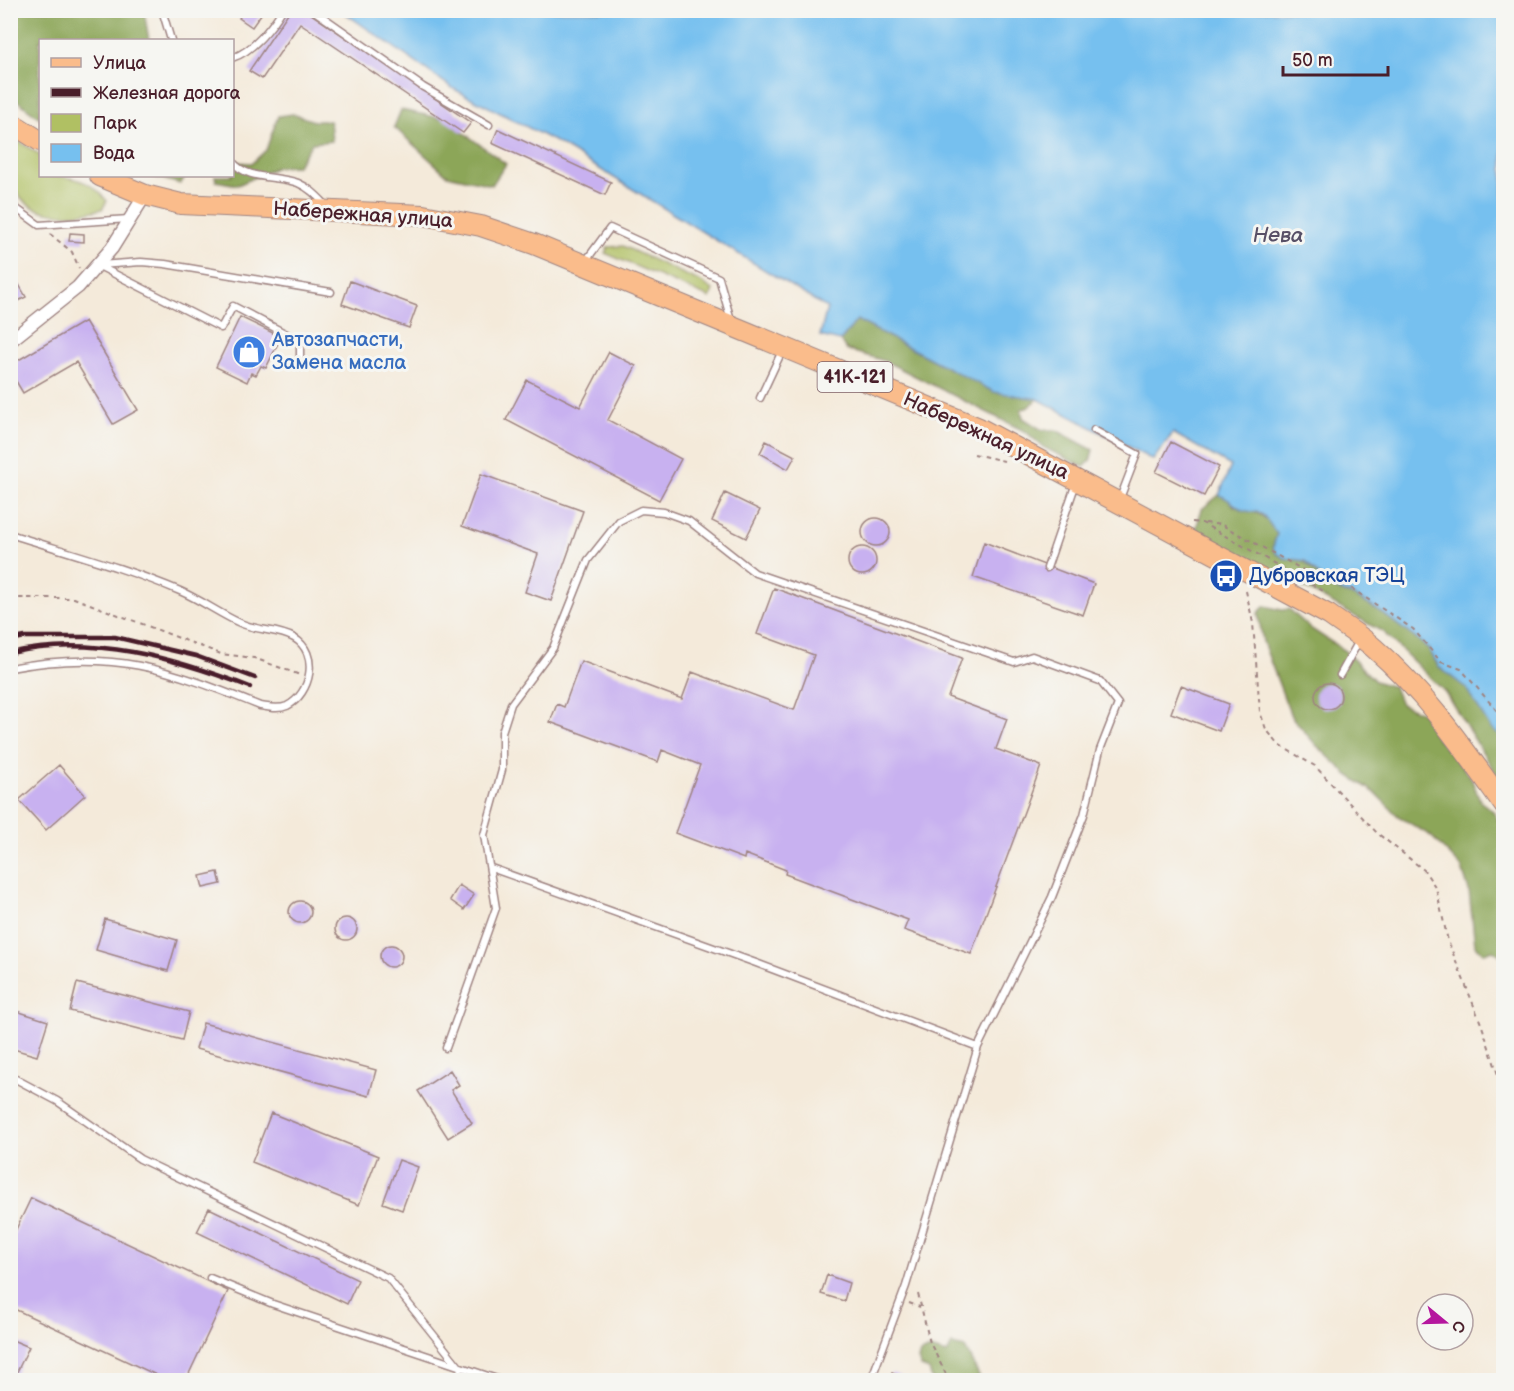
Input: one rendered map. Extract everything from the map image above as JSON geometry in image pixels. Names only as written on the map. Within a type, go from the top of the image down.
[{"type":"main road","points":[[10,122],[39,140]]},
{"type":"main road","name":"Набережная улица","points":[[102,177],[145,195],[181,204],[452,219],[525,240],[979,428],[1329,615],[1360,638],[1411,683],[1436,712],[1497,809]]},
{"type":"street","points":[[10,341],[83,280],[97,265],[145,195]]},
{"type":"lane","points":[[162,10],[171,39]]},
{"type":"lane","points":[[234,58],[240,56],[257,41],[282,10]]},
{"type":"lane","points":[[313,10],[423,87],[489,125]]},
{"type":"lane","points":[[234,162],[258,176],[297,183],[313,191],[332,211]]},
{"type":"lane","points":[[10,204],[39,225],[130,219]]},
{"type":"lane","points":[[584,264],[610,228],[719,278],[732,327]]},
{"type":"lane","points":[[97,265],[141,262],[165,264],[331,292]]},
{"type":"lane","points":[[97,265],[220,328],[233,306],[300,341],[300,367]]},
{"type":"lane","points":[[760,398],[784,348]]},
{"type":"lane","points":[[1094,430],[1137,454],[1119,501]]},
{"type":"lane","points":[[1047,568],[1077,480]]},
{"type":"lane","points":[[446,1048],[496,908],[484,835],[502,770],[502,732],[511,704],[553,648],[588,560],[619,521],[641,510],[664,512],[689,521],[755,573],[1014,662],[1032,656],[1100,681],[1118,704],[1100,750],[1084,815],[1052,897],[978,1047],[906,1286],[871,1380]]},
{"type":"lane","points":[[10,534],[180,591],[242,624],[294,638],[305,649],[311,664],[308,678],[300,695],[286,706],[274,708],[260,706],[178,674],[115,660],[72,660],[10,668]]},
{"type":"lane","points":[[1340,675],[1360,638]]},
{"type":"lane","points":[[491,868],[756,963],[978,1047]]},
{"type":"lane","points":[[10,1076],[57,1101],[140,1159],[388,1278],[461,1369]]},
{"type":"lane","points":[[210,1278],[273,1304],[461,1369],[500,1380]]},
{"type":"path","points":[[39,225],[72,252],[83,280]]},
{"type":"path","points":[[1202,523],[1222,525],[1316,577],[1340,581],[1413,629],[1442,662],[1461,669],[1503,719]]},
{"type":"path","points":[[1251,574],[1246,591],[1253,623],[1260,712],[1266,729],[1279,745],[1315,766],[1377,833],[1425,870],[1436,888],[1449,941],[1482,1026],[1503,1093]]},
{"type":"path","points":[[10,597],[74,598],[221,654],[254,658],[308,678]]},
{"type":"path","points":[[1497,809],[1503,831]]},
{"type":"path","points":[[918,1294],[930,1343],[949,1380]]},
{"type":"green space","points":[[11,10],[144,11],[149,39],[39,39],[39,117],[11,96]]},
{"type":"green space","points":[[401,110],[445,119],[506,164],[492,185],[447,175],[394,127]]},
{"type":"green space","points":[[293,114],[314,121],[330,121],[332,141],[312,143],[297,166],[277,167],[238,185],[216,181],[215,177],[234,177],[234,162],[252,163],[266,150],[278,116]]},
{"type":"green space","points":[[11,136],[39,154],[39,177],[77,180],[93,187],[107,201],[102,209],[75,214],[60,214],[34,208],[23,200],[15,189],[10,174]]},
{"type":"green space","points":[[156,177],[185,177],[180,184]]},
{"type":"green space","points":[[623,246],[701,282],[713,290],[710,298],[605,253],[608,247]]},
{"type":"green space","points":[[857,320],[950,369],[1038,399],[1027,408],[1021,409],[1023,418],[1042,430],[1056,430],[1093,450],[1090,461],[1084,467],[1043,447],[1026,432],[885,361],[847,350],[840,341]]},
{"type":"green space","points":[[1219,495],[1229,498],[1234,506],[1265,518],[1277,534],[1273,547],[1304,561],[1330,587],[1356,597],[1381,612],[1428,648],[1439,667],[1467,688],[1503,738],[1503,785],[1445,692],[1383,632],[1280,574],[1254,567],[1253,562],[1229,553],[1210,537],[1199,532],[1196,528],[1202,509]]},
{"type":"green space","points":[[1265,606],[1282,610],[1289,609],[1310,628],[1345,651],[1375,681],[1394,687],[1401,704],[1423,713],[1433,734],[1470,776],[1481,802],[1493,811],[1503,829],[1503,957],[1493,950],[1483,953],[1475,945],[1469,891],[1462,868],[1431,836],[1398,816],[1374,792],[1348,775],[1316,745],[1291,716],[1263,642],[1258,613]]},
{"type":"green space","points":[[952,1345],[965,1348],[981,1380],[932,1380],[929,1370],[921,1367],[918,1360],[920,1353],[930,1349],[947,1354]]},
{"type":"water","name":"Нева","points":[[342,11],[1503,11],[1503,738],[1491,729],[1466,688],[1439,667],[1428,648],[1381,612],[1356,597],[1330,587],[1305,561],[1284,558],[1276,553],[1273,547],[1277,534],[1264,516],[1257,511],[1241,509],[1219,495],[1231,466],[1173,433],[1153,460],[1038,399],[994,392],[857,320],[840,341],[820,336],[827,308],[554,141],[454,89]]},
{"type":"building","points":[[244,10],[264,10],[252,27],[239,18]]},
{"type":"building","points":[[290,10],[305,10],[471,123],[463,133],[300,23],[262,79],[249,71]]},
{"type":"building","points":[[498,129],[611,182],[605,195],[492,143]]},
{"type":"building","points":[[70,233],[84,234],[84,242],[69,241]]},
{"type":"building","points":[[13,274],[26,297],[10,305],[10,275]]},
{"type":"building","points":[[350,281],[417,306],[409,328],[342,304]]},
{"type":"building","name":"Автозапчасти, Замена масла","points":[[240,317],[281,337],[266,368],[261,366],[256,375],[251,373],[247,382],[216,367]]},
{"type":"building","points":[[85,321],[138,410],[113,424],[76,362],[23,393],[10,371],[10,365]]},
{"type":"building","points":[[609,352],[636,366],[608,420],[681,459],[659,500],[506,420],[527,380],[580,407]]},
{"type":"building","points":[[766,441],[795,456],[788,469],[760,453]]},
{"type":"building","points":[[1171,442],[1219,467],[1204,496],[1156,472]]},
{"type":"building","points":[[481,474],[583,511],[551,601],[525,592],[538,554],[462,526]]},
{"type":"building","points":[[725,493],[760,510],[746,538],[712,521]]},
{"type":"building","points":[[876,518],[886,522],[890,532],[886,542],[876,546],[866,542],[862,532],[866,522]]},
{"type":"building","points":[[984,542],[1094,584],[1083,615],[973,577]]},
{"type":"building","points":[[862,547],[872,551],[876,561],[872,571],[862,575],[852,571],[848,561],[852,551]]},
{"type":"building","points":[[774,588],[962,658],[948,697],[1007,719],[996,749],[1041,766],[971,954],[904,930],[908,920],[785,874],[786,870],[745,854],[744,859],[675,833],[700,765],[662,750],[658,762],[550,722],[557,704],[564,707],[581,661],[682,699],[692,672],[794,710],[814,655],[757,634]]},
{"type":"building","points":[[1328,683],[1337,687],[1341,696],[1337,705],[1328,709],[1319,705],[1315,696],[1319,687]]},
{"type":"building","points":[[1181,686],[1229,704],[1219,731],[1171,713]]},
{"type":"building","points":[[59,765],[85,795],[46,830],[19,800]]},
{"type":"building","points":[[218,872],[221,884],[203,888],[200,876]]},
{"type":"building","points":[[459,885],[474,895],[464,910],[450,900]]},
{"type":"building","points":[[300,901],[308,904],[311,912],[308,920],[300,923],[292,920],[289,912],[292,904]]},
{"type":"building","points":[[346,918],[356,925],[357,929],[350,939],[346,940],[336,933],[335,929],[342,919]]},
{"type":"building","points":[[105,919],[177,940],[168,971],[96,950]]},
{"type":"building","points":[[391,945],[399,948],[402,956],[399,964],[391,967],[383,964],[380,956],[383,948]]},
{"type":"building","points":[[77,983],[189,1012],[182,1040],[70,1011]]},
{"type":"building","points":[[10,1009],[48,1021],[37,1056],[10,1048]]},
{"type":"building","points":[[203,1023],[376,1070],[369,1096],[196,1049]]},
{"type":"building","points":[[450,1070],[459,1085],[451,1090],[472,1123],[448,1138],[418,1091]]},
{"type":"building","points":[[271,1113],[378,1156],[359,1205],[252,1162]]},
{"type":"building","points":[[399,1160],[418,1167],[402,1210],[383,1203]]},
{"type":"building","points":[[31,1198],[228,1291],[186,1380],[167,1380],[10,1307],[10,1242]]},
{"type":"building","points":[[209,1208],[358,1280],[347,1304],[197,1232]]},
{"type":"building","points":[[827,1275],[849,1283],[844,1301],[821,1294]]},
{"type":"building","points":[[10,1339],[29,1347],[13,1380],[10,1380]]},
{"type":"building","points":[[892,1373],[909,1380],[888,1380]]},
{"type":"railway","points":[[10,640],[25,637],[115,637],[196,656],[255,678]]},
{"type":"railway","points":[[10,653],[72,646],[133,652],[163,658],[250,687]]},
{"type":"place","name":"Автозапчасти, Замена масла","points":[[249,352]]},
{"type":"place","name":"Дубровская ТЭЦ","points":[[1226,576]]}]
